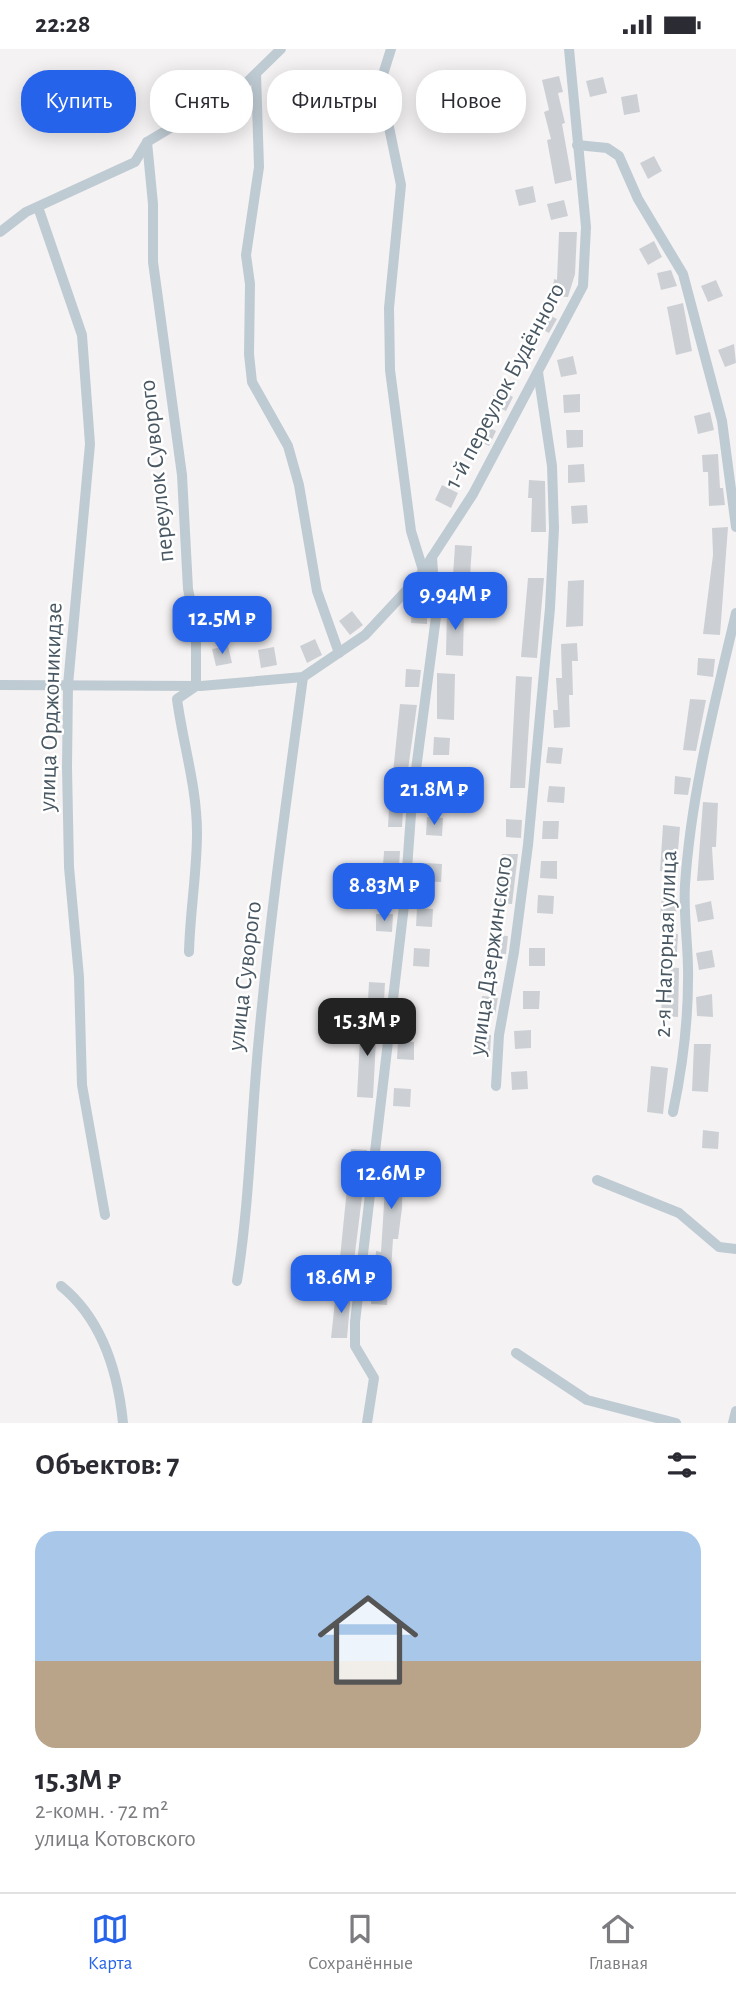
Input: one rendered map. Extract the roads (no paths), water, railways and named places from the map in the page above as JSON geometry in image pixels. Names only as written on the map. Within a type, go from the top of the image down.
[{"type":"street","points":[[0,232],[26,212],[135,162],[147,142],[247,82],[281,49]]},
{"type":"street","points":[[391,49],[380,84],[401,185],[389,308],[390,370],[411,531],[423,570]]},
{"type":"street","name":"1-й переулок Будённого","points":[[303,677],[365,635],[423,570],[473,494],[583,286],[586,227],[569,49]]},
{"type":"street","points":[[256,74],[259,167],[246,255],[250,284],[249,354],[252,382],[288,446],[299,485],[317,591],[339,653]]},
{"type":"street","name":"переулок Суворого","points":[[147,142],[153,204],[153,262],[182,475],[188,589],[196,629],[196,686]]},
{"type":"street","points":[[577,145],[607,148],[619,156],[638,199],[683,274],[722,421],[736,527]]},
{"type":"street","name":"улица Орджоникидзе","points":[[38,207],[82,335],[90,444],[68,685],[69,867],[79,977],[82,1085],[105,1215]]},
{"type":"street","name":"улица Дзержинского","points":[[496,1086],[499,1035],[514,951],[528,845],[550,608],[554,528],[552,466],[538,372]]},
{"type":"street","points":[[366,1423],[374,1378],[355,1346],[355,1322],[405,897],[412,800],[436,617],[432,557]]},
{"type":"street","name":"2-я Нагорная улица","points":[[673,1112],[683,1066],[688,981],[685,887],[692,820],[710,721],[736,613]]},
{"type":"street","points":[[0,685],[196,686],[303,677]]},
{"type":"street","name":"улица Суворого","points":[[237,1281],[246,1221],[248,1151],[265,974],[303,677]]},
{"type":"street","points":[[189,952],[197,833],[192,774],[184,752],[177,699],[196,686]]},
{"type":"street","points":[[597,1180],[678,1213],[719,1247],[736,1249]]},
{"type":"street","points":[[61,1286],[77,1299],[108,1350],[120,1392],[123,1423]]},
{"type":"street","points":[[516,1353],[587,1400],[676,1423]]},
{"type":"street","points":[[733,1423],[736,1411]]}]
